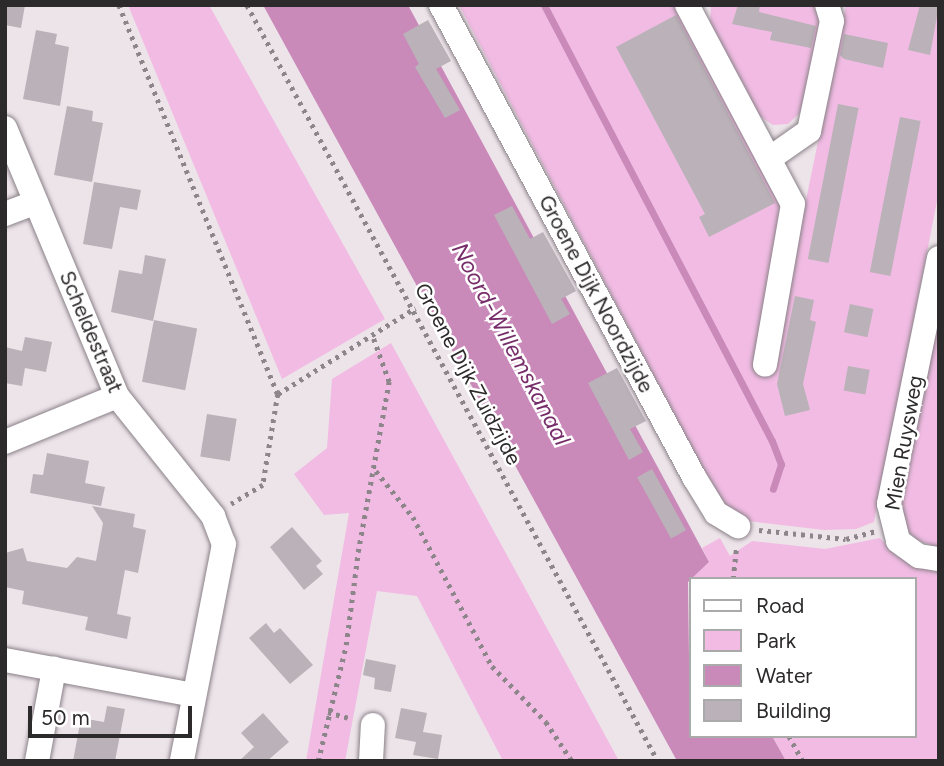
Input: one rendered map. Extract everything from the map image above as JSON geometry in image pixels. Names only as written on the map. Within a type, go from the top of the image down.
[{"type":"street","name":"Groene Dijk Noordzijde","points":[[441,5],[694,477],[716,513],[738,526]]},
{"type":"street","points":[[687,5],[794,210],[765,365]]},
{"type":"street","points":[[769,159],[808,131],[832,21],[827,5]]},
{"type":"street","name":"Scheldestraat","points":[[5,128],[117,396],[212,516],[224,544],[182,761]]},
{"type":"street","points":[[5,214],[36,202]]},
{"type":"street","name":"Mien Ruysweg","points":[[939,257],[889,504],[890,523],[898,541],[919,556],[939,559]]},
{"type":"street","points":[[5,442],[117,396]]},
{"type":"street","points":[[5,660],[194,695]]},
{"type":"street","points":[[37,761],[54,669]]},
{"type":"street","points":[[370,761],[373,725]]},
{"type":"path","points":[[118,5],[278,394],[263,485],[212,516]]},
{"type":"path","name":"Groene Dijk Zuidzijde","points":[[247,5],[415,308],[658,761]]},
{"type":"path","points":[[278,394],[415,308]]},
{"type":"path","points":[[318,761],[346,645],[358,552],[376,471],[389,382],[372,335]]},
{"type":"path","points":[[376,471],[413,517],[492,666],[546,722],[572,761]]},
{"type":"path","points":[[733,577],[738,526],[846,539],[890,523]]},
{"type":"path","points":[[790,738],[803,761]]},
{"type":"green space","points":[[128,5],[209,5],[385,319],[282,379]]},
{"type":"green space","points":[[459,5],[675,5],[783,207],[771,371],[846,5],[939,5],[939,191],[874,522],[856,529],[824,530],[748,521],[723,507]]},
{"type":"green space","points":[[711,5],[813,5],[822,24],[801,112],[788,124],[773,125],[757,114],[710,23]]},
{"type":"green space","points":[[939,305],[939,548],[917,540],[908,531],[898,506]]},
{"type":"green space","points":[[391,343],[619,761],[503,761],[417,596],[377,591],[345,761],[306,761],[349,513],[324,515],[294,474],[327,448],[332,379]]},
{"type":"green space","points":[[720,538],[730,556],[752,541],[825,549],[880,538],[896,556],[939,573],[939,761],[786,761],[773,738],[916,738],[916,577],[693,577],[709,562],[702,548]]},
{"type":"water","name":"Noord-Willemskanaal","points":[[263,5],[408,5],[709,562],[693,577],[688,577],[688,738],[773,738],[786,761],[677,761]]},
{"type":"building","points":[[5,5],[25,5],[21,28],[5,25]]},
{"type":"building","points":[[738,5],[760,5],[759,12],[816,26],[811,48],[770,40],[772,32],[732,24]]},
{"type":"building","points":[[920,5],[939,5],[930,55],[908,50]]},
{"type":"building","points":[[676,15],[775,203],[709,237],[699,217],[705,214],[616,47]]},
{"type":"building","points":[[428,20],[451,61],[436,69],[460,110],[445,118],[415,67],[419,64],[403,34]]},
{"type":"building","points":[[36,30],[57,34],[55,44],[69,47],[60,106],[23,99]]},
{"type":"building","points":[[844,34],[888,43],[883,68],[844,59],[840,55]]},
{"type":"building","points":[[838,104],[859,108],[828,263],[808,259]]},
{"type":"building","points":[[67,106],[93,111],[92,121],[103,123],[92,182],[54,175]]},
{"type":"building","points":[[900,117],[921,121],[890,276],[870,272]]},
{"type":"building","points":[[94,182],[141,190],[137,210],[120,207],[112,249],[83,244]]},
{"type":"building","points":[[512,206],[530,239],[543,232],[576,291],[561,299],[570,314],[552,324],[494,215]]},
{"type":"building","points":[[145,255],[166,259],[153,321],[111,312],[119,270],[142,274]]},
{"type":"building","points":[[795,296],[814,300],[810,320],[816,322],[803,384],[810,410],[785,416],[777,384]]},
{"type":"building","points":[[850,304],[873,309],[867,337],[844,332]]},
{"type":"building","points":[[154,320],[197,328],[185,390],[142,382]]},
{"type":"building","points":[[25,337],[52,342],[46,372],[25,368],[22,386],[5,383],[5,347],[22,351]]},
{"type":"building","points":[[848,366],[870,370],[865,394],[844,391]]},
{"type":"building","points":[[617,368],[646,421],[630,429],[643,452],[629,460],[588,383]]},
{"type":"building","points":[[207,414],[237,419],[230,461],[200,456]]},
{"type":"building","points":[[47,453],[89,461],[85,483],[105,487],[101,506],[30,493],[33,474],[43,475]]},
{"type":"building","points":[[652,469],[686,530],[671,538],[637,477]]},
{"type":"building","points":[[92,506],[135,514],[133,527],[146,530],[138,573],[125,570],[117,614],[131,617],[127,639],[85,630],[88,617],[22,604],[24,591],[5,587],[5,553],[23,548],[27,561],[67,568],[77,557],[96,561],[103,523]]},
{"type":"building","points":[[292,527],[322,561],[316,566],[323,574],[304,590],[270,547]]},
{"type":"building","points":[[266,623],[274,633],[280,628],[313,665],[290,684],[249,638]]},
{"type":"building","points":[[366,659],[396,665],[391,692],[374,689],[375,678],[363,675]]},
{"type":"building","points":[[107,706],[125,709],[115,761],[73,761],[81,718],[104,722]]},
{"type":"building","points":[[401,708],[427,713],[423,732],[442,735],[438,759],[413,755],[416,742],[395,738]]},
{"type":"building","points":[[263,713],[289,742],[267,761],[239,761],[254,747],[241,733]]},
{"type":"waterway","points":[[544,5],[772,441],[781,464],[773,489]]}]
